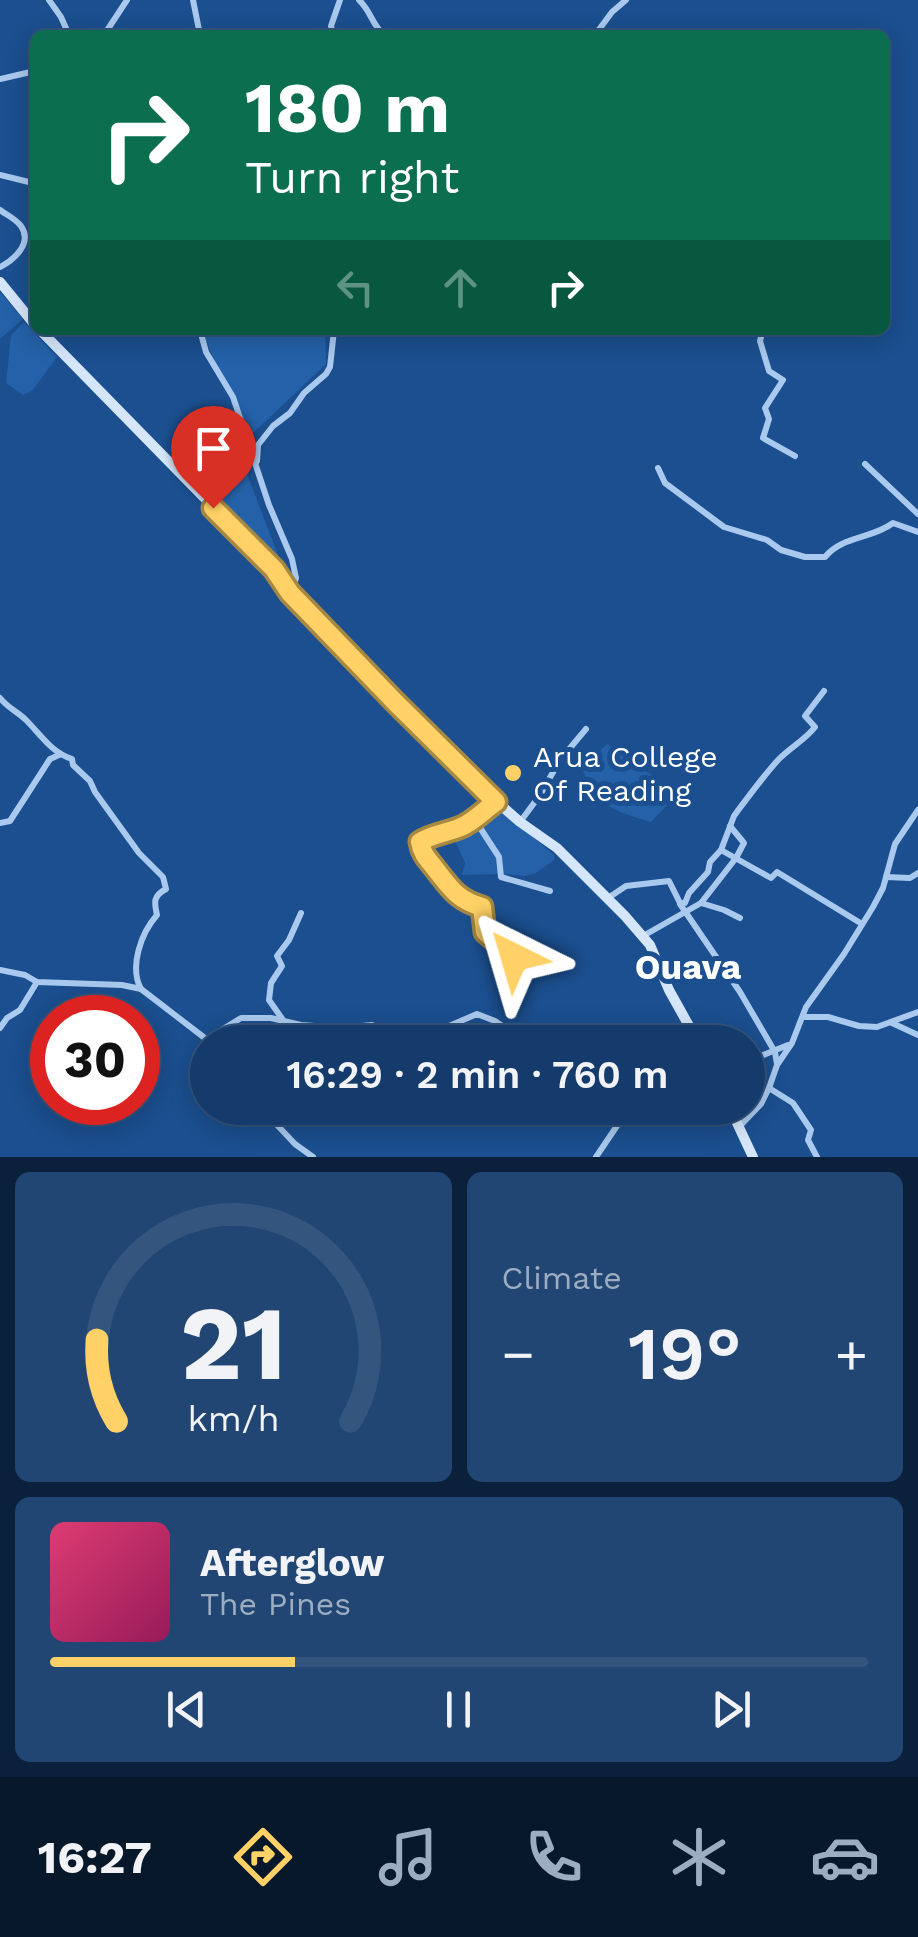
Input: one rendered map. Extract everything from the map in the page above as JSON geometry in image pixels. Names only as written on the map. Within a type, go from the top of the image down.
[{"type":"main road","points":[[0,282],[30,318]]},
{"type":"main road","points":[[45,335],[274,569],[290,593],[393,700],[496,802],[557,848],[608,898],[650,946],[689,1025]]},
{"type":"main road","points":[[740,1126],[754,1157]]},
{"type":"street","points":[[49,0],[67,30]]},
{"type":"street","points":[[107,30],[127,0]]},
{"type":"street","points":[[193,0],[199,30]]},
{"type":"street","points":[[332,30],[340,0]]},
{"type":"street","points":[[359,0],[378,30]]},
{"type":"street","points":[[599,30],[626,0]]},
{"type":"street","points":[[0,79],[30,72]]},
{"type":"street","points":[[0,175],[30,182]]},
{"type":"street","points":[[0,210],[25,232],[14,259],[0,267]]},
{"type":"street","points":[[201,335],[206,352],[233,396],[295,570],[290,593]]},
{"type":"street","points":[[258,472],[258,444],[330,367],[333,335]]},
{"type":"street","points":[[761,335],[769,372],[783,380],[765,408],[769,419],[764,438],[794,456]]},
{"type":"street","points":[[864,464],[918,514]]},
{"type":"street","points":[[658,468],[665,483],[724,527],[767,540],[781,550],[805,558],[825,557],[834,546],[883,531],[893,523],[918,532]]},
{"type":"street","points":[[680,903],[685,903],[689,892],[708,872],[739,809],[778,760],[815,726],[806,716],[824,691]]},
{"type":"street","points":[[0,698],[59,755],[72,759],[139,852],[163,877],[166,888],[156,896],[157,915],[144,934],[134,969],[140,989]]},
{"type":"street","points":[[520,822],[560,760],[586,730]]},
{"type":"street","points":[[0,822],[10,821],[50,759],[59,755]]},
{"type":"street","points":[[496,802],[475,820],[420,842],[422,853],[446,886],[482,907],[485,932],[514,957]]},
{"type":"street","points":[[740,1126],[761,1104],[806,1007],[883,888],[895,844],[918,810]]},
{"type":"street","points":[[475,820],[499,856],[501,877],[550,891]]},
{"type":"street","points":[[642,937],[701,903],[744,843],[730,826]]},
{"type":"street","points":[[721,850],[770,878],[776,872],[862,924]]},
{"type":"street","points":[[886,876],[910,878],[918,873]]},
{"type":"street","points":[[608,898],[626,886],[669,882],[740,992],[775,1052],[777,1064]]},
{"type":"street","points":[[701,903],[740,918]]},
{"type":"street","points":[[284,1021],[268,1000],[282,966],[276,956],[289,940],[301,913]]},
{"type":"street","points":[[0,970],[37,982],[140,989],[190,1026]]},
{"type":"street","points":[[0,1028],[20,1010],[37,982]]},
{"type":"street","points":[[803,1018],[828,1017],[870,1028],[918,1012]]},
{"type":"street","points":[[451,1025],[476,1014],[500,1025]]},
{"type":"street","points":[[232,1025],[242,1018],[271,1018],[301,1025]]},
{"type":"street","points":[[891,1023],[918,1035]]},
{"type":"street","points":[[765,1055],[792,1043]]},
{"type":"street","points":[[769,1088],[793,1103],[811,1130],[808,1140],[817,1157]]},
{"type":"street","points":[[277,1125],[294,1144],[314,1157]]},
{"type":"street","points":[[596,1157],[618,1125]]},
{"type":"shaded area","points":[[0,292],[23,319],[0,339]]},
{"type":"shaded area","points":[[24,322],[30,335],[36,335],[57,357],[32,391],[23,395],[6,383],[11,335]]},
{"type":"shaded area","points":[[203,335],[325,335],[326,364],[249,437]]},
{"type":"shaded area","points":[[244,466],[286,576],[211,497]]},
{"type":"shaded area","points":[[607,744],[673,790],[670,802],[651,822],[609,806],[589,782],[582,769]]},
{"type":"shaded area","points":[[491,805],[554,855],[554,860],[524,876],[462,875],[465,863],[452,834],[455,828],[471,825]]},
{"type":"place","name":"Arua College Of Reading","points":[[513,773]]},
{"type":"district","name":"Ouava","points":[[688,967]]},
{"type":"route","points":[[213,508],[274,569],[290,593],[496,802],[475,820],[420,842],[422,853],[446,886],[482,907],[485,932],[514,957]]}]
